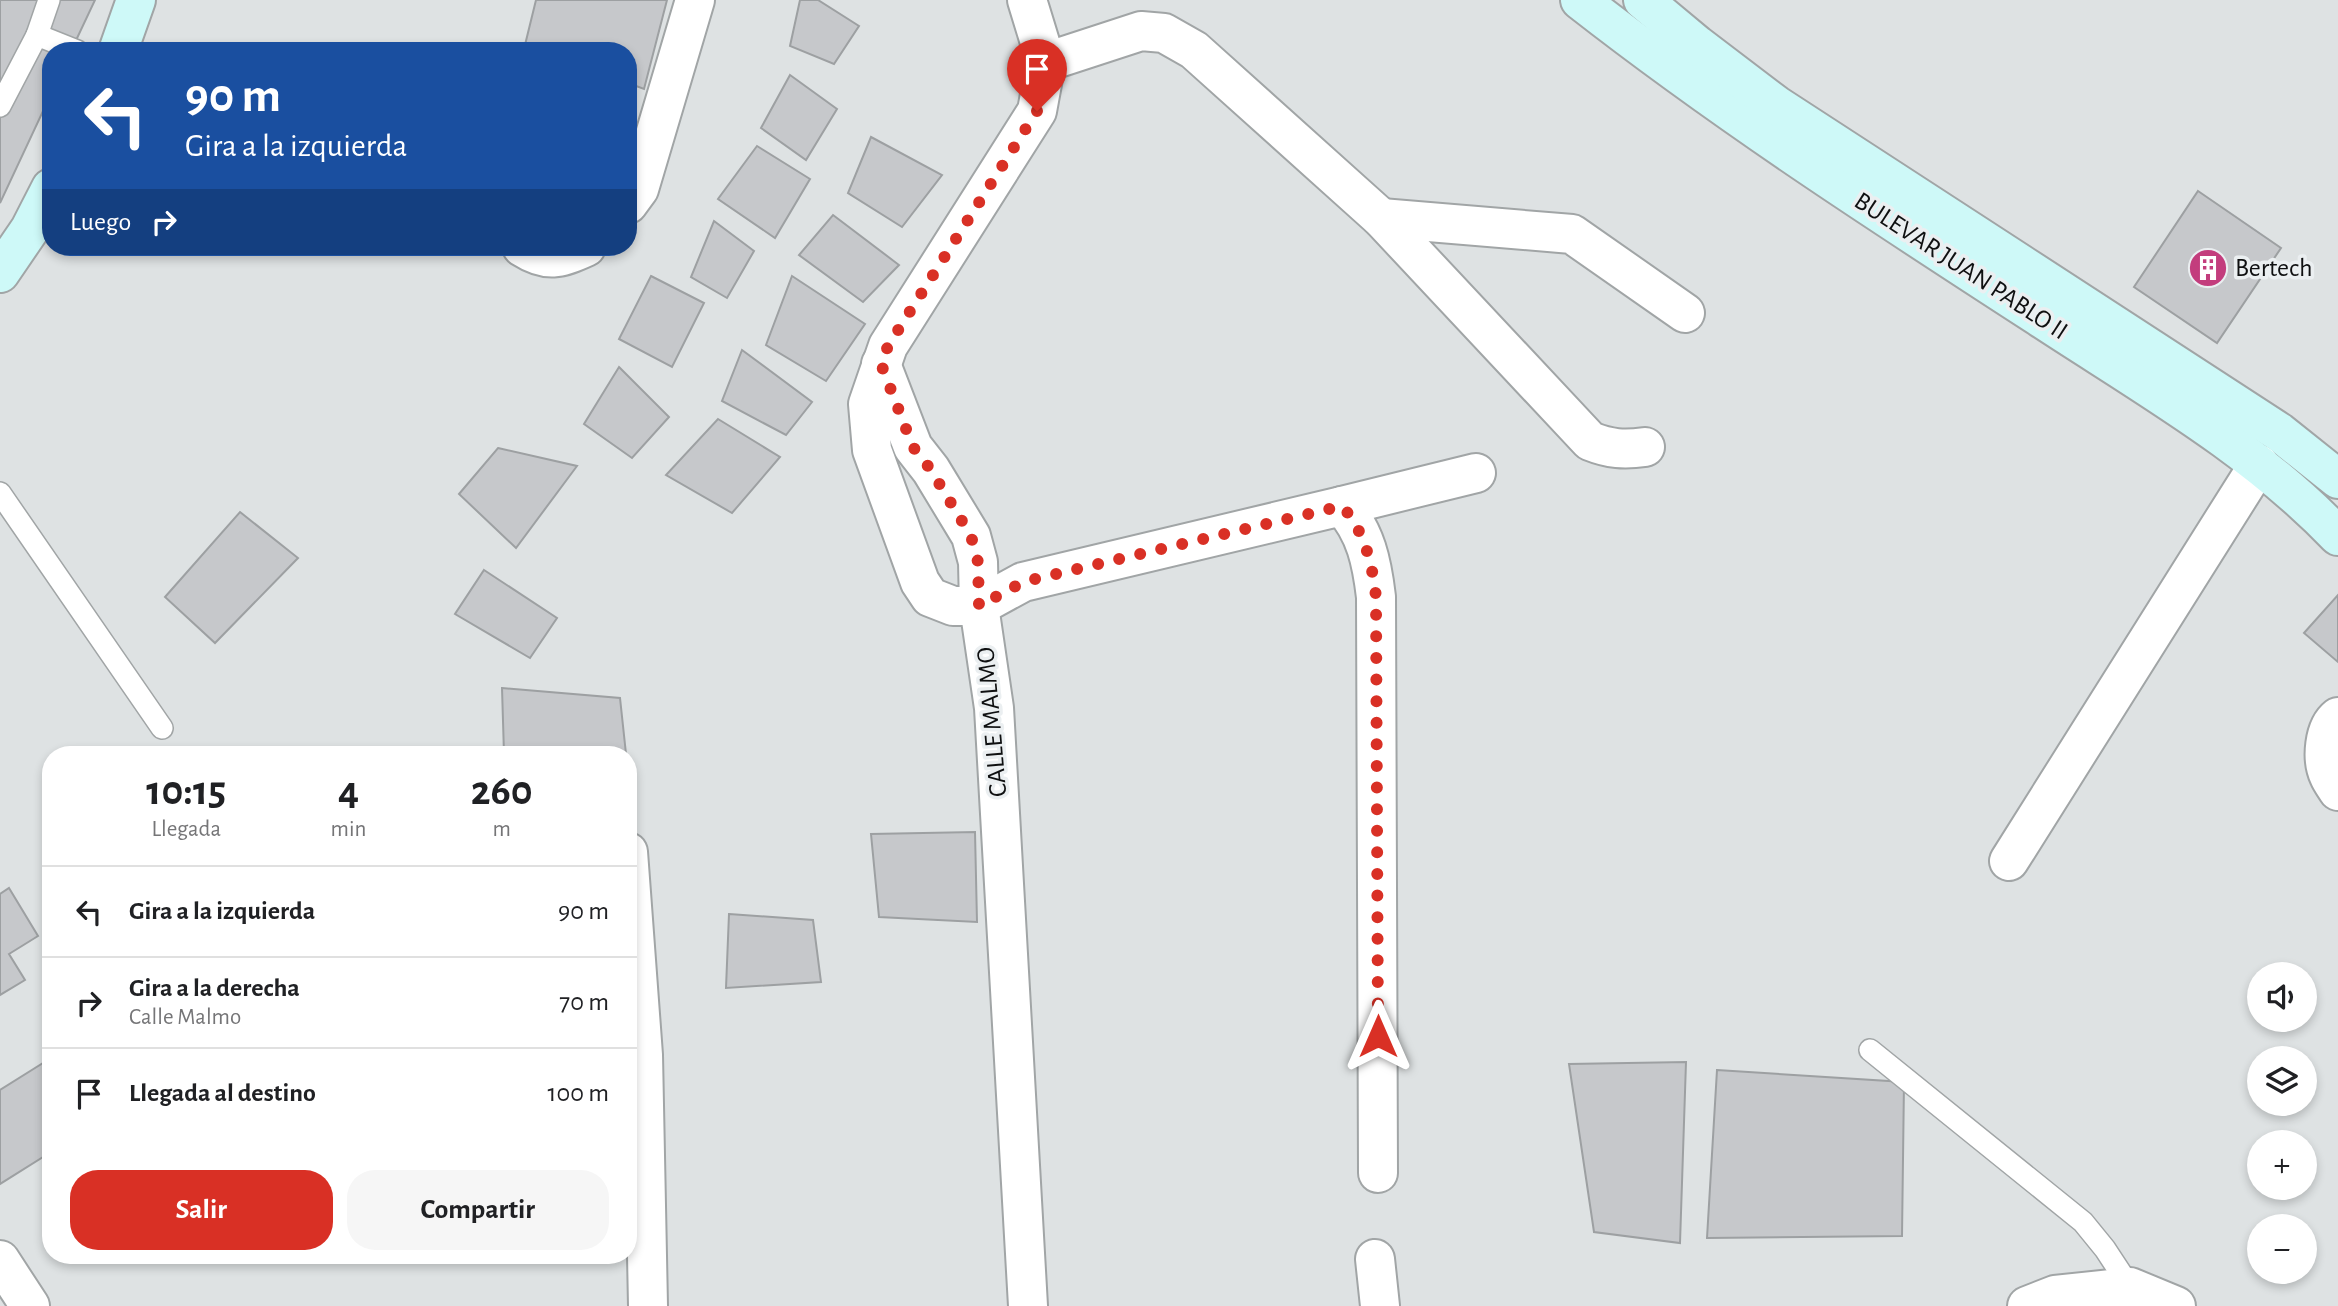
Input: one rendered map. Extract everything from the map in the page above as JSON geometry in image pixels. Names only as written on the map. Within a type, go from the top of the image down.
[{"type":"main road","points":[[121,42],[136,0]]},
{"type":"main road","name":"BULEVAR JUAN PABLO II","points":[[1580,0],[1850,194],[2169,402],[2259,464],[2312,509],[2338,536]]},
{"type":"main road","name":"BULEVAR JUAN PABLO II","points":[[1643,0],[1776,105],[2279,432],[2338,479]]},
{"type":"main road","points":[[0,273],[30,229],[42,206]]},
{"type":"street","points":[[637,192],[695,0]]},
{"type":"street","points":[[1027,0],[1046,62],[1037,111],[888,346],[868,404],[872,450],[920,582],[930,597],[953,606],[979,606],[1023,582],[1476,473]]},
{"type":"street","points":[[1046,62],[1141,31],[1164,33],[1194,50],[1381,218],[1590,441],[1607,448],[1626,450],[1645,447]]},
{"type":"street","points":[[1381,218],[1572,234],[1685,313]]},
{"type":"street","points":[[536,256],[561,256]]},
{"type":"street","name":"CALLE MALMO","points":[[881,364],[913,447],[931,470],[971,536],[978,562],[979,606],[994,708],[1028,1306]]},
{"type":"street","points":[[2009,861],[2259,464]]},
{"type":"street","points":[[1342,506],[1354,520],[1371,558],[1376,597],[1378,1173]]},
{"type":"street","points":[[2338,717],[2331,722],[2325,747],[2328,774],[2338,791]]},
{"type":"street","points":[[637,974],[643,1055],[648,1306]]},
{"type":"street","points":[[1375,1259],[1380,1306]]},
{"type":"street","points":[[0,1260],[30,1306]]},
{"type":"street","points":[[2027,1306],[2055,1295],[2130,1287],[2176,1306]]},
{"type":"lane","points":[[0,106],[37,35],[50,0]]},
{"type":"lane","points":[[37,35],[54,42]]},
{"type":"lane","points":[[0,493],[162,728]]},
{"type":"lane","points":[[1870,1049],[2083,1222],[2130,1287]]},
{"type":"building","points":[[0,0],[95,0],[75,42],[42,42],[42,113],[0,203]]},
{"type":"building","points":[[536,0],[667,0],[644,89],[637,86],[637,42],[526,42]]},
{"type":"building","points":[[800,0],[818,0],[859,26],[834,64],[790,46]]},
{"type":"building","points":[[790,75],[837,109],[806,160],[761,128]]},
{"type":"building","points":[[871,137],[942,175],[902,227],[848,193]]},
{"type":"building","points":[[757,146],[810,179],[775,238],[718,199]]},
{"type":"building","name":"Bertech","points":[[2198,191],[2281,248],[2217,343],[2134,287]]},
{"type":"building","points":[[833,215],[899,265],[863,302],[799,255]]},
{"type":"building","points":[[714,221],[754,251],[727,298],[691,277]]},
{"type":"building","points":[[651,276],[704,303],[672,367],[619,339]]},
{"type":"building","points":[[792,276],[865,324],[826,381],[766,345]]},
{"type":"building","points":[[742,350],[812,402],[786,435],[722,401]]},
{"type":"building","points":[[619,367],[669,417],[632,458],[584,424]]},
{"type":"building","points":[[718,419],[780,457],[732,513],[666,475]]},
{"type":"building","points":[[498,448],[577,466],[516,548],[459,494]]},
{"type":"building","points":[[240,512],[298,558],[215,643],[165,597]]},
{"type":"building","points":[[484,570],[557,618],[530,658],[455,614]]},
{"type":"building","points":[[2338,595],[2338,662],[2304,633]]},
{"type":"building","points":[[502,688],[620,698],[625,746],[504,746]]},
{"type":"building","points":[[975,832],[977,922],[879,917],[871,834]]},
{"type":"building","points":[[9,888],[38,936],[9,954],[25,980],[0,995],[0,894]]},
{"type":"building","points":[[729,914],[813,920],[821,982],[726,988]]},
{"type":"building","points":[[1686,1062],[1680,1243],[1594,1232],[1569,1064]]},
{"type":"building","points":[[42,1064],[42,1158],[0,1184],[0,1090]]},
{"type":"building","points":[[1717,1070],[1904,1082],[1902,1236],[1707,1238]]},
{"type":"place","name":"Bertech","points":[[2208,268]]},
{"type":"route","points":[[1037,111],[888,346],[881,364],[902,422],[913,447],[931,470],[971,536],[978,562],[979,606],[1023,582],[1342,506],[1354,520],[1371,558],[1376,597],[1378,1036]]}]
